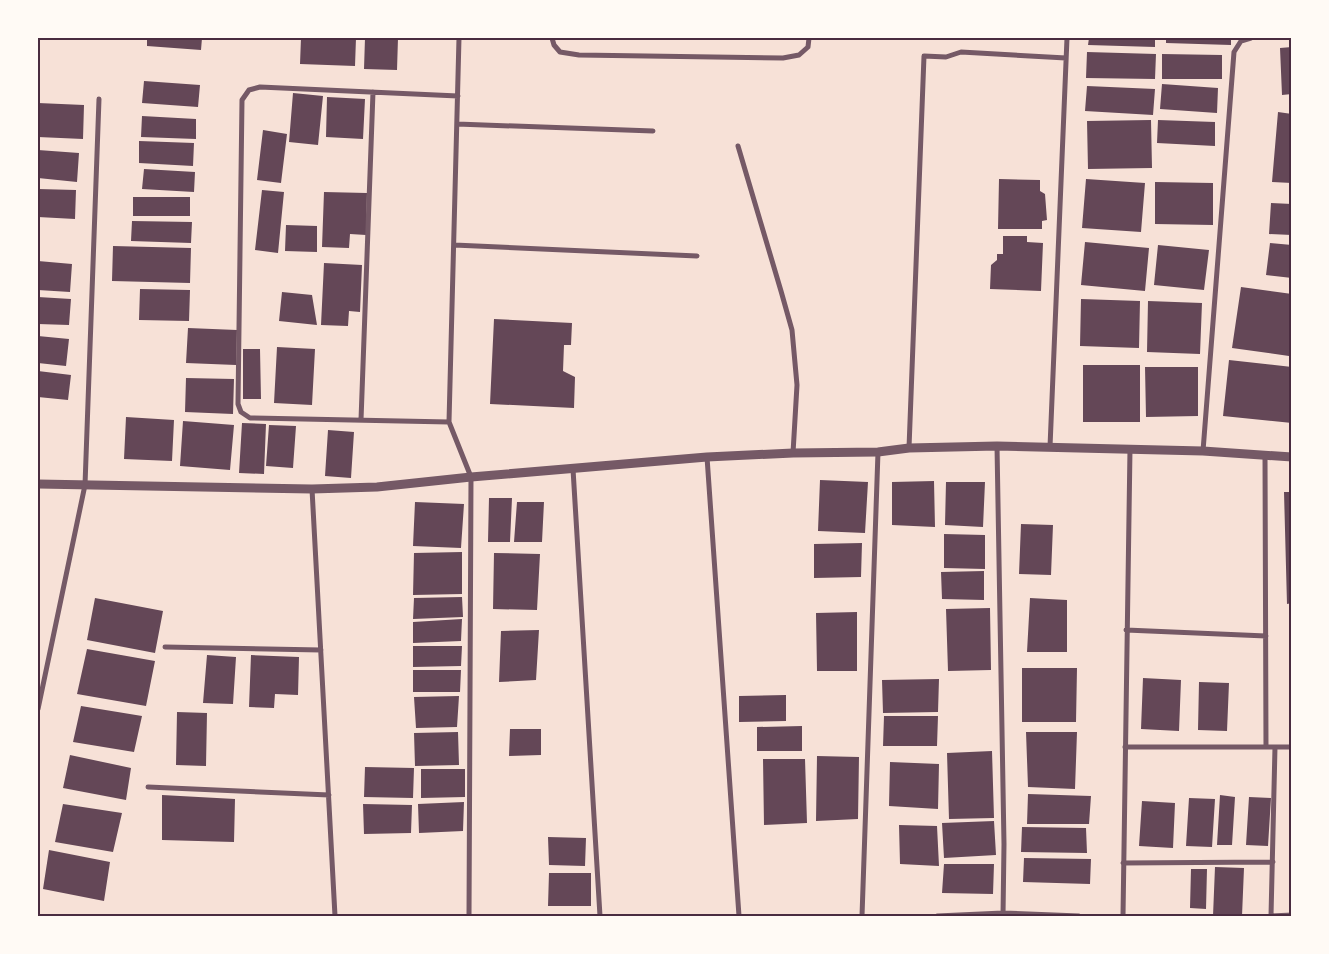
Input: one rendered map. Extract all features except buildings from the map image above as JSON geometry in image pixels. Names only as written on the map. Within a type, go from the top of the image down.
[{"type":"street","points":[[460,38],[449,422],[471,477],[469,916]]},
{"type":"street","points":[[552,38],[554,45],[560,52],[580,55],[783,58],[799,54],[808,47],[809,38]]},
{"type":"street","points":[[1050,447],[1067,38]]},
{"type":"street","points":[[1203,451],[1234,52],[1241,41],[1250,38]]},
{"type":"street","points":[[909,448],[924,56],[946,57],[961,52],[1066,58]]},
{"type":"street","points":[[449,422],[250,418],[241,412],[238,404],[242,100],[249,90],[260,87],[458,96]]},
{"type":"street","points":[[361,420],[373,92]]},
{"type":"street","points":[[38,709],[85,485],[99,100]]},
{"type":"street","points":[[457,124],[653,131]]},
{"type":"street","points":[[738,146],[792,330],[797,385],[794,452]]},
{"type":"street","points":[[454,245],[697,256]]},
{"type":"street","points":[[997,446],[1004,844],[1003,915]]},
{"type":"street","points":[[38,484],[312,489],[377,487],[707,457],[794,452],[878,452],[909,448],[997,446],[1203,451],[1292,457]]},
{"type":"street","points":[[1123,916],[1130,449]]},
{"type":"street","points":[[862,916],[878,452]]},
{"type":"street","points":[[1265,455],[1266,746]]},
{"type":"street","points":[[707,457],[739,916]]},
{"type":"street","points":[[573,469],[600,916]]},
{"type":"street","points":[[312,489],[335,916]]},
{"type":"street","points":[[1126,630],[1266,636]]},
{"type":"street","points":[[165,647],[321,650]]},
{"type":"street","points":[[1275,746],[1271,916],[1292,915]]},
{"type":"street","points":[[1125,747],[1292,747]]},
{"type":"street","points":[[148,787],[329,795]]},
{"type":"street","points":[[1123,862],[1273,862]]},
{"type":"street","points":[[937,916],[1078,916]]}]
